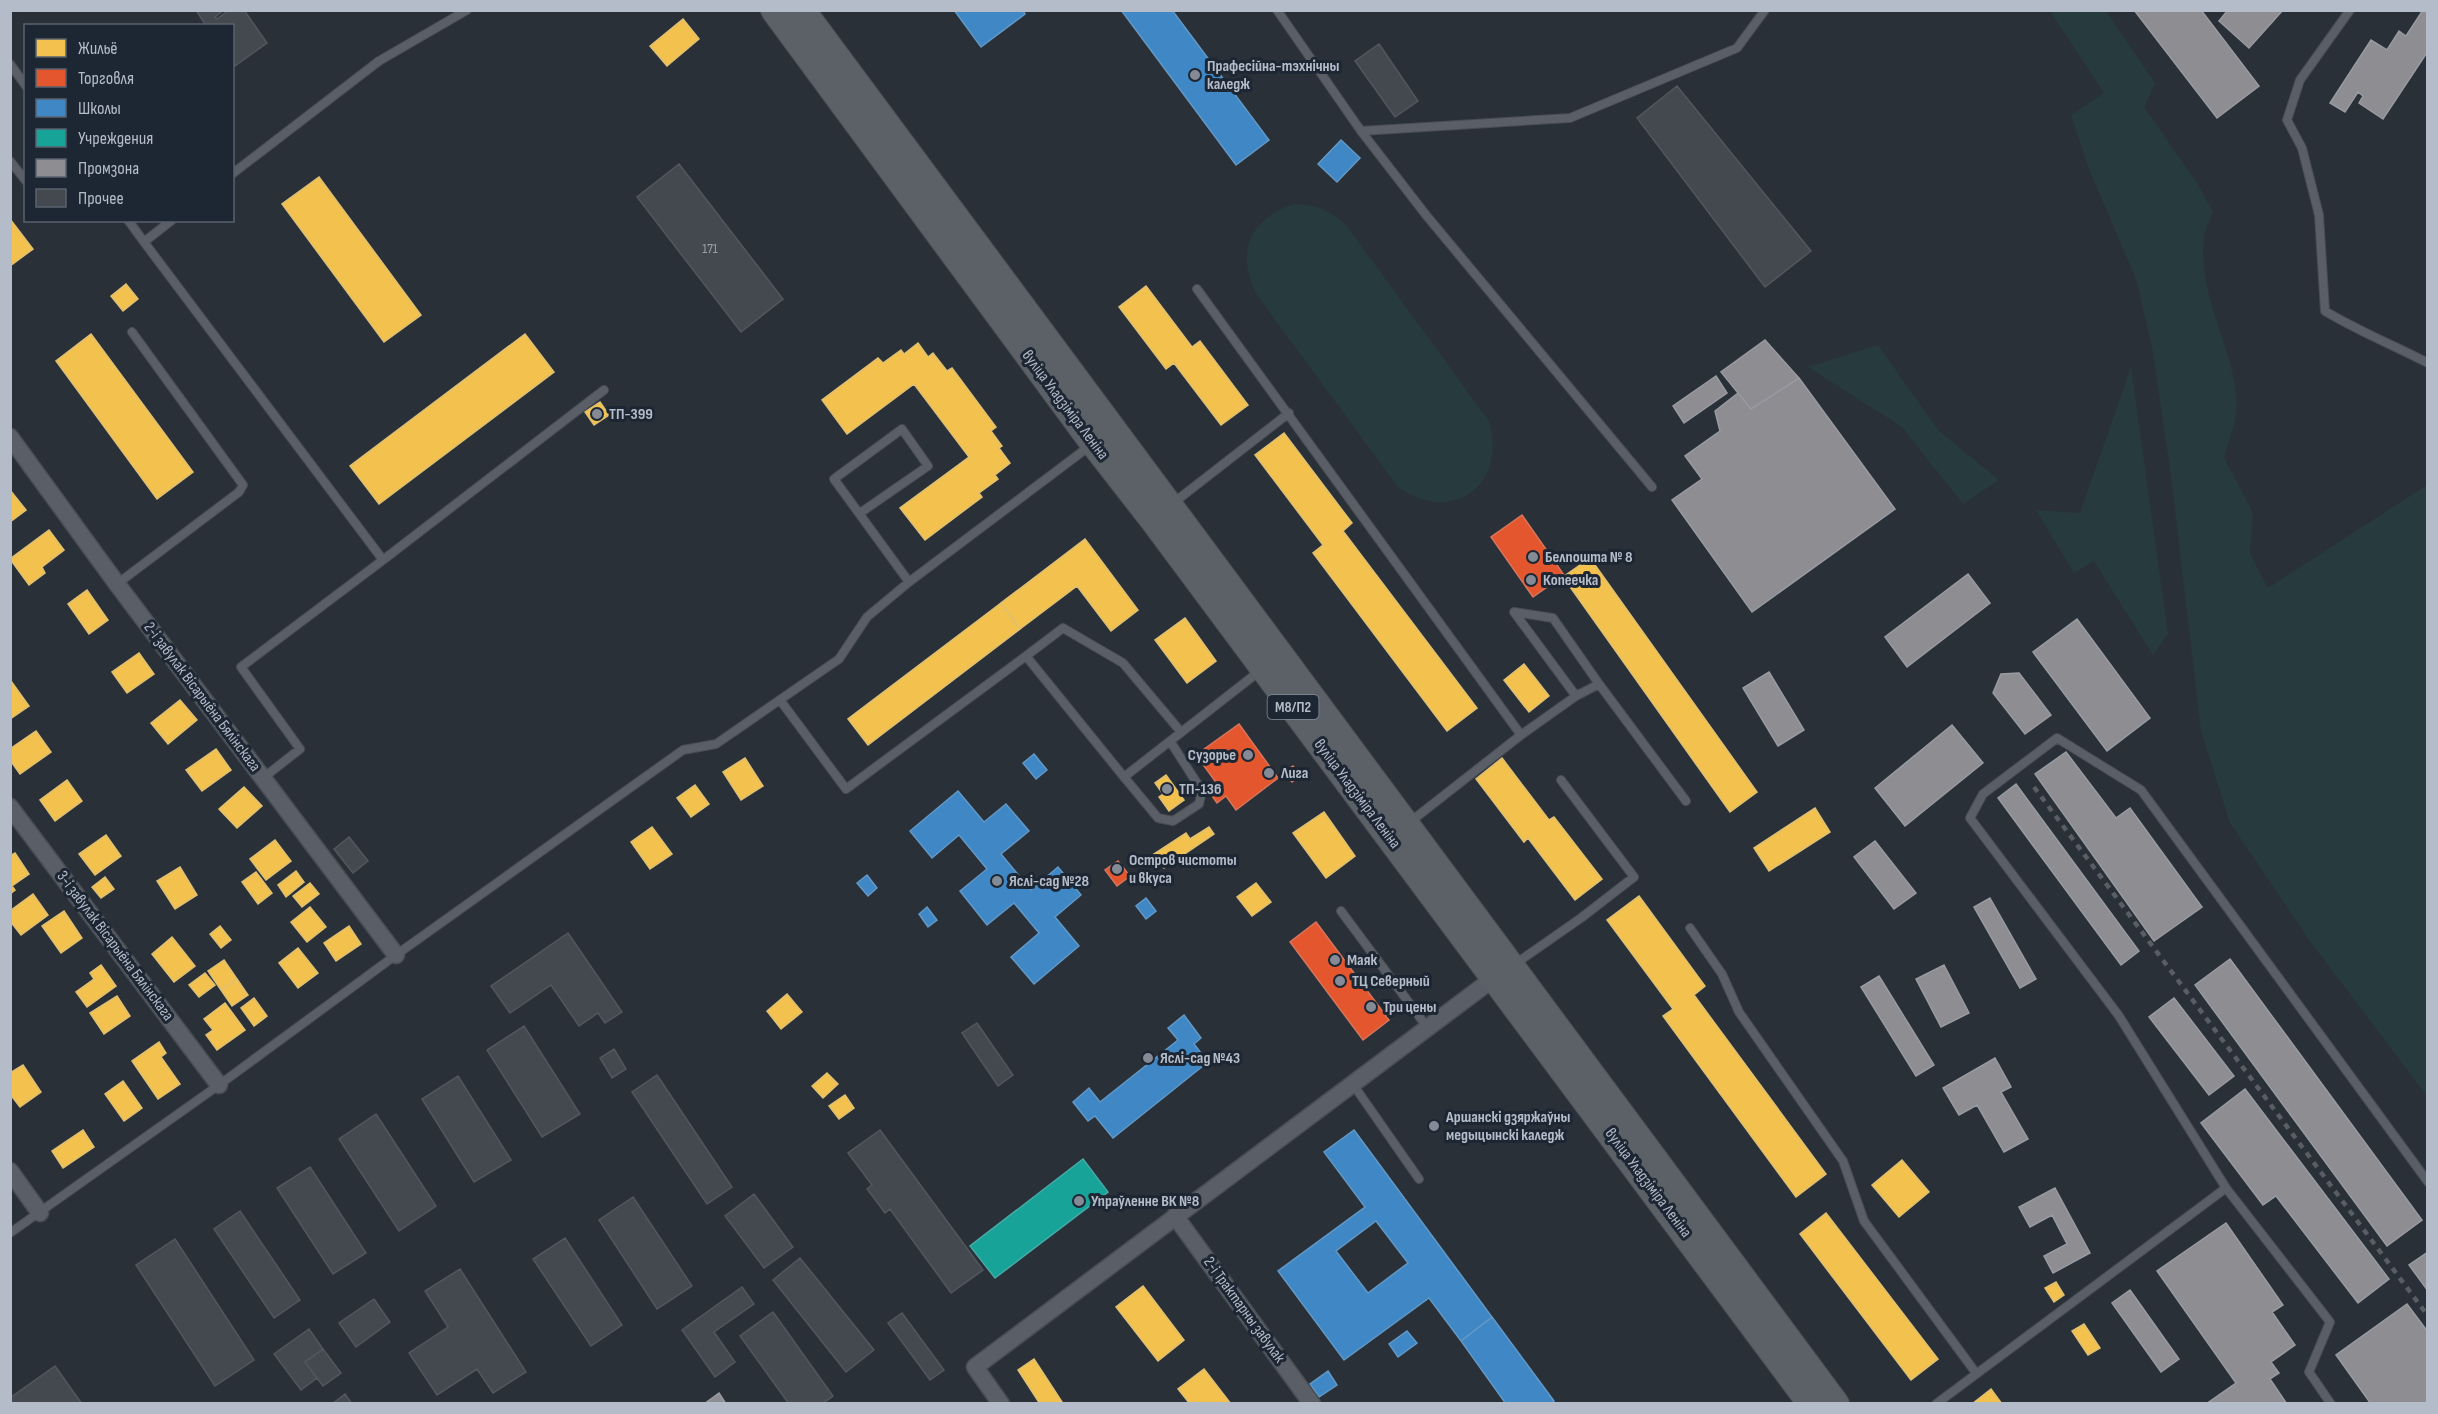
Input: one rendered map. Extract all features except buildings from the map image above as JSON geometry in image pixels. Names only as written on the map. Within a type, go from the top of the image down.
[{"type":"main road","name":"вуліца Уладзіміра Леніна","points":[[774,10],[1102,436],[1407,824],[1503,972],[1811,1404]]},
{"type":"main road","name":"вуліца Уладзіміра Леніна","points":[[802,10],[1102,436]]},
{"type":"main road","name":"вуліца Уладзіміра Леніна","points":[[1162,512],[1263,668],[1503,972],[1836,1404]]},
{"type":"street","name":"2-і завулак Вісарыёна Бялінскага","points":[[10,437],[117,584],[396,955]]},
{"type":"street","name":"3-і завулак Вісарыёна Бялінскага","points":[[10,807],[219,1085]]},
{"type":"street","points":[[1001,1404],[975,1367],[1503,972]]},
{"type":"street","points":[[10,1172],[40,1213]]},
{"type":"street","name":"2-і Трактарны завулак","points":[[1176,1216],[1312,1404]]},
{"type":"lane","points":[[234,172],[380,61],[466,10]]},
{"type":"lane","points":[[1277,10],[1361,131],[1426,215],[1652,487]]},
{"type":"lane","points":[[1361,131],[1570,118],[1737,48],[1765,10]]},
{"type":"lane","points":[[2350,10],[2300,80],[2287,120],[2302,148],[2319,215],[2325,311],[2353,328],[2427,363]]},
{"type":"lane","points":[[10,64],[24,83]]},
{"type":"lane","points":[[10,161],[24,178]]},
{"type":"lane","points":[[129,222],[382,560]]},
{"type":"lane","points":[[144,242],[169,222]]},
{"type":"lane","points":[[1197,289],[1521,735]]},
{"type":"lane","points":[[117,584],[239,492],[243,485],[132,332]]},
{"type":"lane","points":[[263,778],[300,749],[241,667],[604,390]]},
{"type":"lane","points":[[1162,512],[1289,413]]},
{"type":"lane","points":[[860,513],[928,466],[902,429],[834,479],[909,582]]},
{"type":"lane","points":[[10,1233],[683,750],[716,744],[839,659],[867,617],[909,582],[1102,436]]},
{"type":"lane","points":[[1576,696],[1514,612],[1553,618],[1686,801]]},
{"type":"lane","points":[[780,700],[846,789],[1063,628],[1123,663],[1181,732]]},
{"type":"lane","points":[[1026,656],[1158,818],[1173,822],[1199,804],[1202,791],[1170,741]]},
{"type":"lane","points":[[1124,777],[1263,668]]},
{"type":"lane","points":[[1407,824],[1521,735],[1576,696],[1599,684]]},
{"type":"lane","points":[[2331,1404],[2309,1372],[2330,1322],[2226,1188],[2119,1016],[1970,818],[1983,794],[2057,738],[2141,790],[2427,1182]]},
{"type":"lane","points":[[1503,972],[1581,918],[1634,877],[1561,780]]},
{"type":"lane","points":[[1341,910],[1428,1027]]},
{"type":"lane","points":[[1690,928],[1722,974],[1739,1012],[1843,1161],[1864,1221],[1976,1373]]},
{"type":"lane","points":[[1352,1083],[1419,1179]]},
{"type":"lane","points":[[1936,1404],[2226,1188]]},
{"type":"green space","points":[[2050,11],[2106,11],[2155,83],[2144,107],[2197,183],[2213,212],[2206,228],[2203,259],[2211,300],[2230,362],[2237,403],[2234,424],[2224,457],[2253,513],[2250,554],[2268,588],[2427,485],[2427,1096],[2312,944],[2230,823],[2201,731],[2170,468],[2152,347],[2136,279],[2089,169],[2071,115],[2104,93]]},
{"type":"green space","points":[[1294,204],[1322,209],[1346,225],[1489,421],[1493,444],[1490,464],[1483,480],[1471,493],[1456,500],[1438,502],[1418,498],[1398,487],[1257,295],[1247,265],[1250,239],[1266,219]]},
{"type":"green space","points":[[1878,345],[1939,431],[1999,480],[1963,504],[1902,427],[1808,367]]},
{"type":"green space","points":[[2131,367],[2168,634],[2153,655],[2094,561],[2074,573],[2036,510],[2080,513]]},
{"type":"railway","points":[[2034,787],[2428,1316]]},
{"type":"place","name":"Прафесійна-тэхнічны каледж","points":[[1195,75]]},
{"type":"place","name":"ТП-399","points":[[597,414]]},
{"type":"place","name":"Белпошта № 8","points":[[1533,557]]},
{"type":"place","name":"Копеечка","points":[[1531,580]]},
{"type":"place","name":"Сузорье","points":[[1248,755]]},
{"type":"place","name":"Лига","points":[[1269,773]]},
{"type":"place","name":"ТП-136","points":[[1167,789]]},
{"type":"place","name":"Остров чистоты и вкуса","points":[[1117,869]]},
{"type":"place","name":"Яслі-сад №28","points":[[997,881]]},
{"type":"place","name":"Маяк","points":[[1335,960]]},
{"type":"place","name":"ТЦ Северный","points":[[1340,981]]},
{"type":"place","name":"Три цены","points":[[1371,1007]]},
{"type":"place","name":"Яслі-сад №43","points":[[1148,1058]]},
{"type":"place","name":"Аршанскі дзяржаўны медыцынскі каледж","points":[[1434,1126]]},
{"type":"place","name":"Упраўленне ВК №8","points":[[1079,1201]]}]
